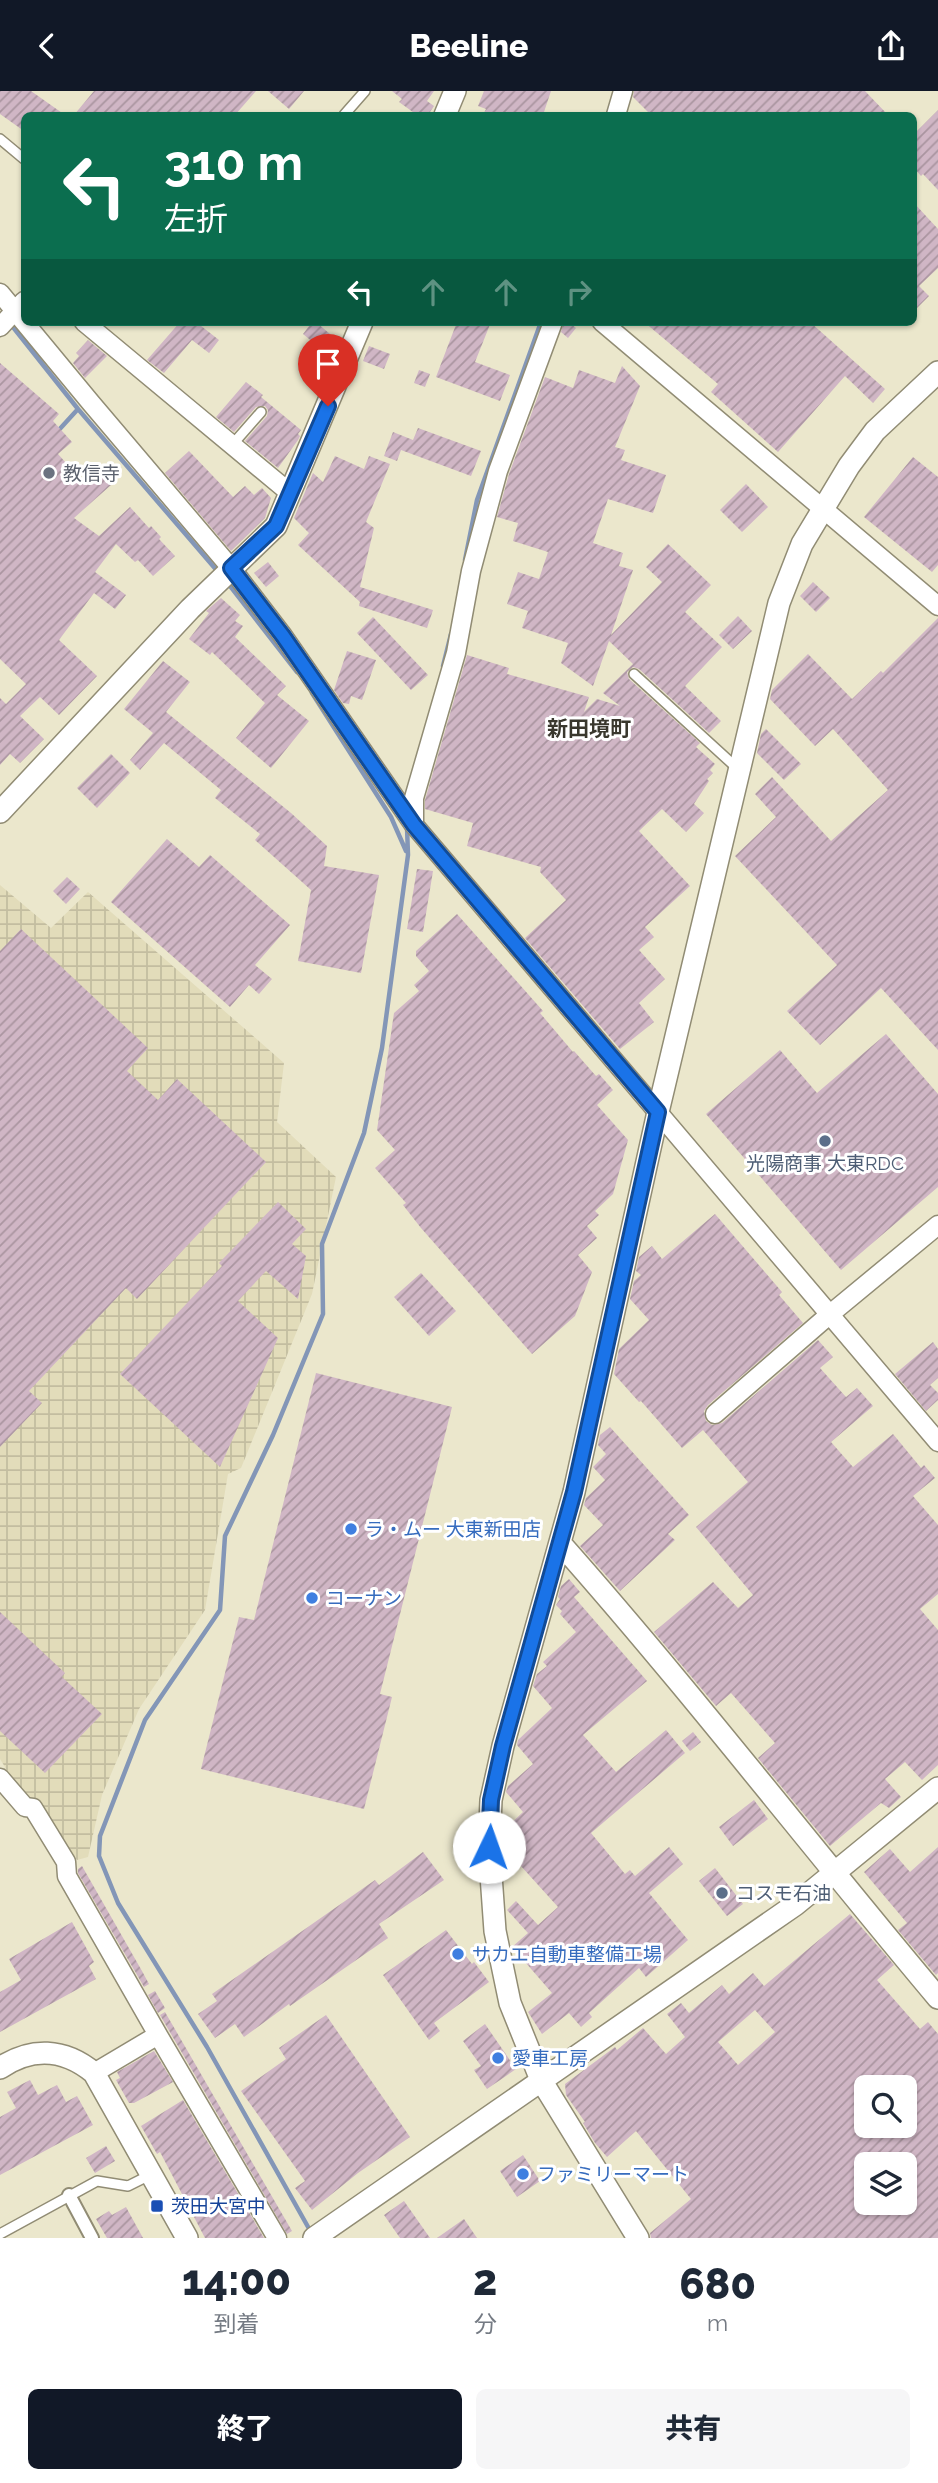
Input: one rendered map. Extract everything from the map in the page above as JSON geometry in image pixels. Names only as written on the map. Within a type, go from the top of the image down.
[{"type":"street","points":[[446,112],[455,91]]},
{"type":"street","points":[[617,112],[623,91]]},
{"type":"street","points":[[0,293],[20,305],[0,327]]},
{"type":"street","points":[[35,326],[90,403],[231,568],[283,636],[414,825],[938,1442]]},
{"type":"street","points":[[89,326],[290,493]]},
{"type":"street","points":[[0,812],[231,568],[276,526],[360,326]]},
{"type":"street","points":[[414,825],[414,798],[456,653],[471,571],[495,484],[552,326]]},
{"type":"street","points":[[607,326],[938,605]]},
{"type":"street","points":[[638,2238],[541,2080],[510,2003],[495,1931],[489,1847],[491,1800],[503,1746],[577,1479],[658,1112],[779,603],[802,544],[849,466],[876,431],[938,372]]},
{"type":"street","points":[[715,1414],[938,1225]]},
{"type":"street","points":[[561,1543],[938,1998]]},
{"type":"street","points":[[0,1778],[25,1807],[33,1808],[66,1862],[67,1876],[277,2238]]},
{"type":"street","points":[[318,2235],[796,1905],[938,1788]]},
{"type":"street","points":[[94,2073],[158,2035]]},
{"type":"street","points":[[0,2068],[15,2058],[33,2053],[54,2054],[73,2060],[94,2073],[187,2238]]},
{"type":"street","points":[[69,2195],[92,2238]]},
{"type":"lane","points":[[348,112],[365,91]]},
{"type":"lane","points":[[0,139],[21,156]]},
{"type":"lane","points":[[232,445],[261,412]]},
{"type":"lane","points":[[634,674],[739,770]]},
{"type":"lane","points":[[0,2234],[97,2182],[128,2186],[151,2174]]},
{"type":"shaded area","points":[[0,885],[51,928],[88,892],[284,1063],[277,1122],[336,1177],[312,1294],[241,1468],[228,1474],[205,1610],[139,1709],[102,1795],[88,1857],[77,1860],[34,1800],[10,1782],[0,1759]]},
{"type":"building","points":[[0,91],[31,91],[61,112],[21,112],[21,129],[0,114]]},
{"type":"building","points":[[94,91],[256,91],[238,112],[76,112]]},
{"type":"building","points":[[268,91],[304,91],[289,109]]},
{"type":"building","points":[[392,91],[434,91],[427,101],[434,106],[430,112],[413,112],[399,102],[402,99]]},
{"type":"building","points":[[484,91],[551,91],[544,112],[484,112],[486,109],[478,106]]},
{"type":"building","points":[[634,91],[865,91],[885,112],[648,112],[633,97]]},
{"type":"building","points":[[938,110],[938,190],[917,171],[917,131]]},
{"type":"building","points":[[917,206],[938,229],[938,268],[919,286],[929,296],[917,308]]},
{"type":"building","points":[[177,326],[201,326],[219,340],[209,353],[192,340],[164,373],[147,360]]},
{"type":"building","points":[[309,326],[321,326],[337,340],[326,353],[303,334]]},
{"type":"building","points":[[455,326],[489,326],[475,362],[510,375],[500,401],[436,377]]},
{"type":"building","points":[[563,326],[576,328],[568,338],[561,332]]},
{"type":"building","points":[[649,326],[814,326],[885,389],[873,403],[845,376],[778,452],[711,392],[718,384]]},
{"type":"building","points":[[88,340],[107,356],[85,378],[73,363],[79,356],[76,353]]},
{"type":"building","points":[[369,346],[390,354],[384,369],[363,361]]},
{"type":"building","points":[[0,363],[59,414],[53,421],[72,442],[58,454],[85,484],[99,472],[111,485],[74,518],[99,536],[130,507],[149,528],[151,526],[175,556],[153,576],[138,560],[135,562],[116,544],[95,572],[126,595],[115,609],[94,593],[59,640],[97,676],[59,715],[40,697],[20,716],[44,739],[20,763],[10,754],[0,765],[0,698],[6,704],[26,684],[0,659]]},
{"type":"building","points":[[622,366],[640,386],[615,447],[625,450],[621,460],[666,475],[653,513],[608,499],[593,543],[623,553],[619,566],[633,570],[611,635],[662,582],[646,567],[668,544],[711,585],[685,612],[722,647],[685,686],[721,721],[709,733],[639,669],[633,667],[627,672],[629,679],[700,743],[696,747],[715,764],[710,770],[713,773],[707,779],[709,781],[694,804],[704,813],[686,832],[662,809],[639,831],[690,886],[645,927],[654,937],[639,950],[665,979],[639,1003],[654,1022],[620,1049],[525,938],[566,900],[540,872],[541,867],[467,846],[473,823],[425,809],[425,800],[467,655],[509,668],[507,674],[589,697],[584,712],[597,699],[620,706],[603,693],[633,664],[609,641],[593,686],[561,663],[568,643],[522,628],[528,611],[507,604],[518,572],[539,579],[548,552],[513,541],[518,523],[497,517],[509,474],[545,377],[573,388],[579,370],[615,383]]},
{"type":"building","points":[[419,370],[430,374],[425,387],[414,383]]},
{"type":"building","points":[[246,382],[301,430],[298,440],[278,468],[245,441],[267,416],[268,410],[265,406],[256,407],[234,432],[216,417]]},
{"type":"building","points":[[418,428],[481,451],[471,476],[401,450],[397,461],[384,456],[393,432],[413,440]]},
{"type":"building","points":[[189,451],[233,497],[245,486],[254,495],[262,488],[271,498],[265,518],[231,551],[165,473]]},
{"type":"building","points":[[335,456],[364,469],[369,456],[390,464],[366,522],[374,528],[360,587],[433,610],[427,628],[359,606],[360,602],[298,545],[309,533],[294,518],[313,473],[323,482]]},
{"type":"building","points":[[913,457],[938,477],[938,565],[932,572],[864,517]]},
{"type":"building","points":[[746,484],[768,507],[742,532],[720,510]]},
{"type":"building","points":[[268,562],[279,576],[266,587],[254,573]]},
{"type":"building","points":[[813,582],[830,598],[816,612],[800,596]]},
{"type":"building","points":[[221,598],[240,615],[235,621],[243,626],[235,637],[286,686],[277,695],[309,721],[271,768],[236,738],[265,703],[212,652],[210,655],[189,639],[209,613],[206,611]]},
{"type":"building","points":[[738,616],[752,631],[733,649],[719,635]]},
{"type":"building","points":[[373,617],[428,675],[411,690],[357,633]]},
{"type":"building","points":[[938,618],[938,1050],[881,988],[820,1045],[787,1011],[837,965],[735,856],[776,817],[755,794],[772,777],[831,841],[888,790],[833,729],[815,746],[770,699],[772,690],[808,654],[852,699],[881,671],[883,673]]},
{"type":"building","points":[[347,651],[376,660],[362,700],[351,696],[349,704],[343,703],[334,690]]},
{"type":"building","points":[[163,661],[190,682],[166,712],[291,813],[327,846],[324,866],[379,875],[361,973],[298,961],[311,890],[255,840],[260,834],[215,798],[221,790],[164,743],[140,770],[130,760],[153,733],[124,709]]},
{"type":"building","points":[[766,729],[801,764],[784,780],[757,753],[761,734]]},
{"type":"building","points":[[111,754],[130,773],[97,808],[77,788]]},
{"type":"building","points":[[167,839],[199,867],[210,855],[290,925],[255,965],[272,979],[259,994],[249,985],[230,1007],[111,902]]},
{"type":"building","points":[[417,869],[433,871],[423,932],[407,929]]},
{"type":"building","points":[[67,877],[80,889],[66,904],[53,891]]},
{"type":"building","points":[[457,914],[543,1011],[540,1013],[573,1052],[613,1090],[597,1105],[628,1140],[613,1194],[595,1211],[599,1215],[587,1226],[597,1238],[578,1255],[592,1272],[575,1316],[532,1354],[421,1228],[403,1205],[406,1203],[375,1168],[395,1150],[377,1130],[394,1013],[419,991],[414,985],[429,971],[416,956],[416,951]]},
{"type":"building","points":[[21,929],[148,1048],[127,1071],[158,1100],[177,1079],[266,1162],[137,1299],[126,1288],[29,1391],[42,1403],[0,1447],[0,951]]},
{"type":"building","points":[[886,1034],[938,1094],[938,1187],[841,1270],[706,1114],[780,1050],[817,1093]]},
{"type":"building","points":[[278,1202],[306,1229],[292,1244],[306,1256],[298,1299],[266,1271],[238,1301],[278,1338],[220,1467],[120,1374],[222,1266],[219,1263]]},
{"type":"building","points":[[715,1214],[782,1292],[779,1295],[803,1323],[708,1405],[704,1411],[706,1421],[712,1425],[722,1423],[818,1340],[833,1357],[820,1368],[846,1397],[857,1388],[873,1406],[831,1442],[853,1467],[893,1434],[921,1468],[924,1465],[935,1478],[913,1496],[938,1525],[938,1594],[920,1609],[938,1630],[938,1765],[922,1780],[905,1762],[885,1779],[901,1797],[889,1808],[881,1803],[830,1846],[758,1758],[775,1743],[731,1693],[716,1706],[654,1632],[713,1582],[738,1608],[753,1595],[696,1527],[748,1482],[703,1430],[682,1448],[614,1374],[619,1349],[649,1320],[630,1299],[634,1281],[641,1275],[636,1271],[639,1257],[652,1246],[662,1259]]},
{"type":"building","points":[[421,1273],[456,1311],[429,1336],[394,1297]]},
{"type":"building","points":[[933,1342],[938,1349],[938,1378],[930,1385],[938,1393],[938,1400],[926,1411],[895,1374]]},
{"type":"building","points":[[316,1373],[452,1407],[380,1694],[392,1697],[364,1809],[201,1769],[239,1617],[254,1620]]},
{"type":"building","points":[[610,1427],[689,1515],[668,1534],[675,1540],[620,1591],[580,1546],[603,1525],[584,1505],[586,1498],[605,1480],[593,1467],[606,1454],[598,1445],[600,1435]]},
{"type":"building","points":[[569,1579],[580,1592],[574,1597],[647,1681],[583,1735],[616,1772],[666,1730],[685,1753],[591,1833],[625,1874],[630,1870],[635,1876],[669,1847],[683,1864],[649,1893],[688,1940],[646,1977],[639,1968],[589,2013],[592,2017],[581,2027],[569,2013],[542,2034],[528,2012],[552,1993],[512,1947],[528,1933],[507,1910],[516,1901],[538,1925],[558,1907],[502,1845],[503,1831],[523,1812],[506,1792],[508,1786],[533,1764],[517,1745],[518,1740],[552,1708],[533,1686],[537,1674],[547,1666],[543,1662],[576,1632],[560,1614],[562,1611],[556,1605],[560,1599],[558,1597],[561,1586]]},
{"type":"building","points":[[0,1612],[65,1673],[62,1677],[102,1714],[45,1773],[0,1731]]},
{"type":"building","points":[[693,1732],[701,1742],[690,1751],[682,1741]]},
{"type":"building","points":[[754,1800],[768,1819],[733,1846],[719,1827]]},
{"type":"building","points":[[938,1847],[936,1975],[898,1930],[907,1923],[864,1872],[890,1849],[910,1872]]},
{"type":"building","points":[[423,1852],[444,1880],[379,1924],[388,1938],[244,2037],[235,2024],[215,2038],[198,2014],[217,2001],[212,1994],[375,1880],[379,1885]]},
{"type":"building","points":[[82,1866],[149,1984],[144,1987],[78,1873]]},
{"type":"building","points":[[715,1868],[743,1904],[727,1916],[699,1881]]},
{"type":"building","points":[[850,1914],[894,1965],[877,1980],[920,2029],[928,2022],[938,2034],[938,2238],[651,2238],[650,2233],[691,2199],[636,2131],[607,2157],[595,2143],[583,2123],[585,2122],[566,2095],[565,2084],[615,2047],[617,2050],[643,2028],[666,2054],[685,2037],[667,2014],[681,2003],[689,2013],[722,1985],[729,1994],[753,1973],[764,1986]],"holes":[[[755,2010],[775,2032],[738,2065],[718,2042]]]},
{"type":"building","points":[[72,1922],[94,1962],[89,1966],[96,1979],[0,2032],[0,1992],[21,1980],[9,1959]]},
{"type":"building","points":[[446,1930],[489,1982],[434,2023],[440,2031],[429,2040],[383,1975]]},
{"type":"building","points":[[155,1991],[165,2008],[158,2013],[148,1995]]},
{"type":"building","points":[[165,2012],[292,2231],[287,2234],[160,2015]]},
{"type":"building","points":[[326,2015],[410,2137],[358,2173],[312,2210],[295,2188],[305,2181],[241,2091],[286,2059],[279,2048]]},
{"type":"building","points":[[485,2024],[516,2069],[487,2089],[474,2070],[481,2066],[463,2041]]},
{"type":"building","points":[[154,2051],[173,2082],[134,2103],[129,2103],[116,2080],[120,2078],[117,2072]]},
{"type":"building","points":[[30,2080],[38,2095],[57,2085],[66,2102],[77,2096],[93,2125],[0,2175],[0,2117],[16,2108],[7,2092]]},
{"type":"building","points":[[183,2100],[264,2238],[205,2238],[160,2152],[157,2154],[141,2126]]},
{"type":"building","points":[[106,2146],[115,2161],[95,2173],[86,2158]]},
{"type":"building","points":[[523,2155],[540,2181],[517,2197],[500,2171]]},
{"type":"building","points":[[404,2201],[430,2238],[400,2238],[384,2215]]},
{"type":"building","points":[[126,2207],[143,2238],[107,2238],[96,2219],[109,2211],[112,2215]]},
{"type":"building","points":[[464,2219],[477,2238],[437,2238]]},
{"type":"waterway","points":[[9,322],[78,409],[219,573]]},
{"type":"waterway","points":[[465,560],[477,500],[540,326]]},
{"type":"waterway","points":[[57,432],[78,409]]},
{"type":"waterway","points":[[227,582],[297,672]]},
{"type":"waterway","points":[[443,666],[451,634]]},
{"type":"waterway","points":[[312,693],[391,817],[406,851]]},
{"type":"waterway","points":[[312,2234],[207,2047],[118,1903],[99,1856],[100,1836],[145,1720],[220,1610],[225,1536],[273,1435],[323,1314],[322,1244],[364,1133],[382,1048],[408,855],[407,827]]},
{"type":"place","name":"教信寺","points":[[49,473]]},
{"type":"place","name":"光陽商事 大東RDC","points":[[825,1141]]},
{"type":"place","name":"ラ・ムー 大東新田店","points":[[351,1529]]},
{"type":"place","name":"コーナン","points":[[312,1598]]},
{"type":"place","name":"コスモ石油","points":[[722,1893]]},
{"type":"place","name":"サカエ自動車整備工場","points":[[458,1954]]},
{"type":"place","name":"愛車工房","points":[[498,2058]]},
{"type":"place","name":"ファミリーマート","points":[[523,2174]]},
{"type":"place","name":"茨田大宮中","points":[[157,2206]]},
{"type":"district","name":"新田境町","points":[[589,728]]},
{"type":"route","points":[[328,406],[276,526],[231,568],[283,636],[414,825],[658,1112],[574,1492],[503,1746],[491,1800],[489,1847]]}]
